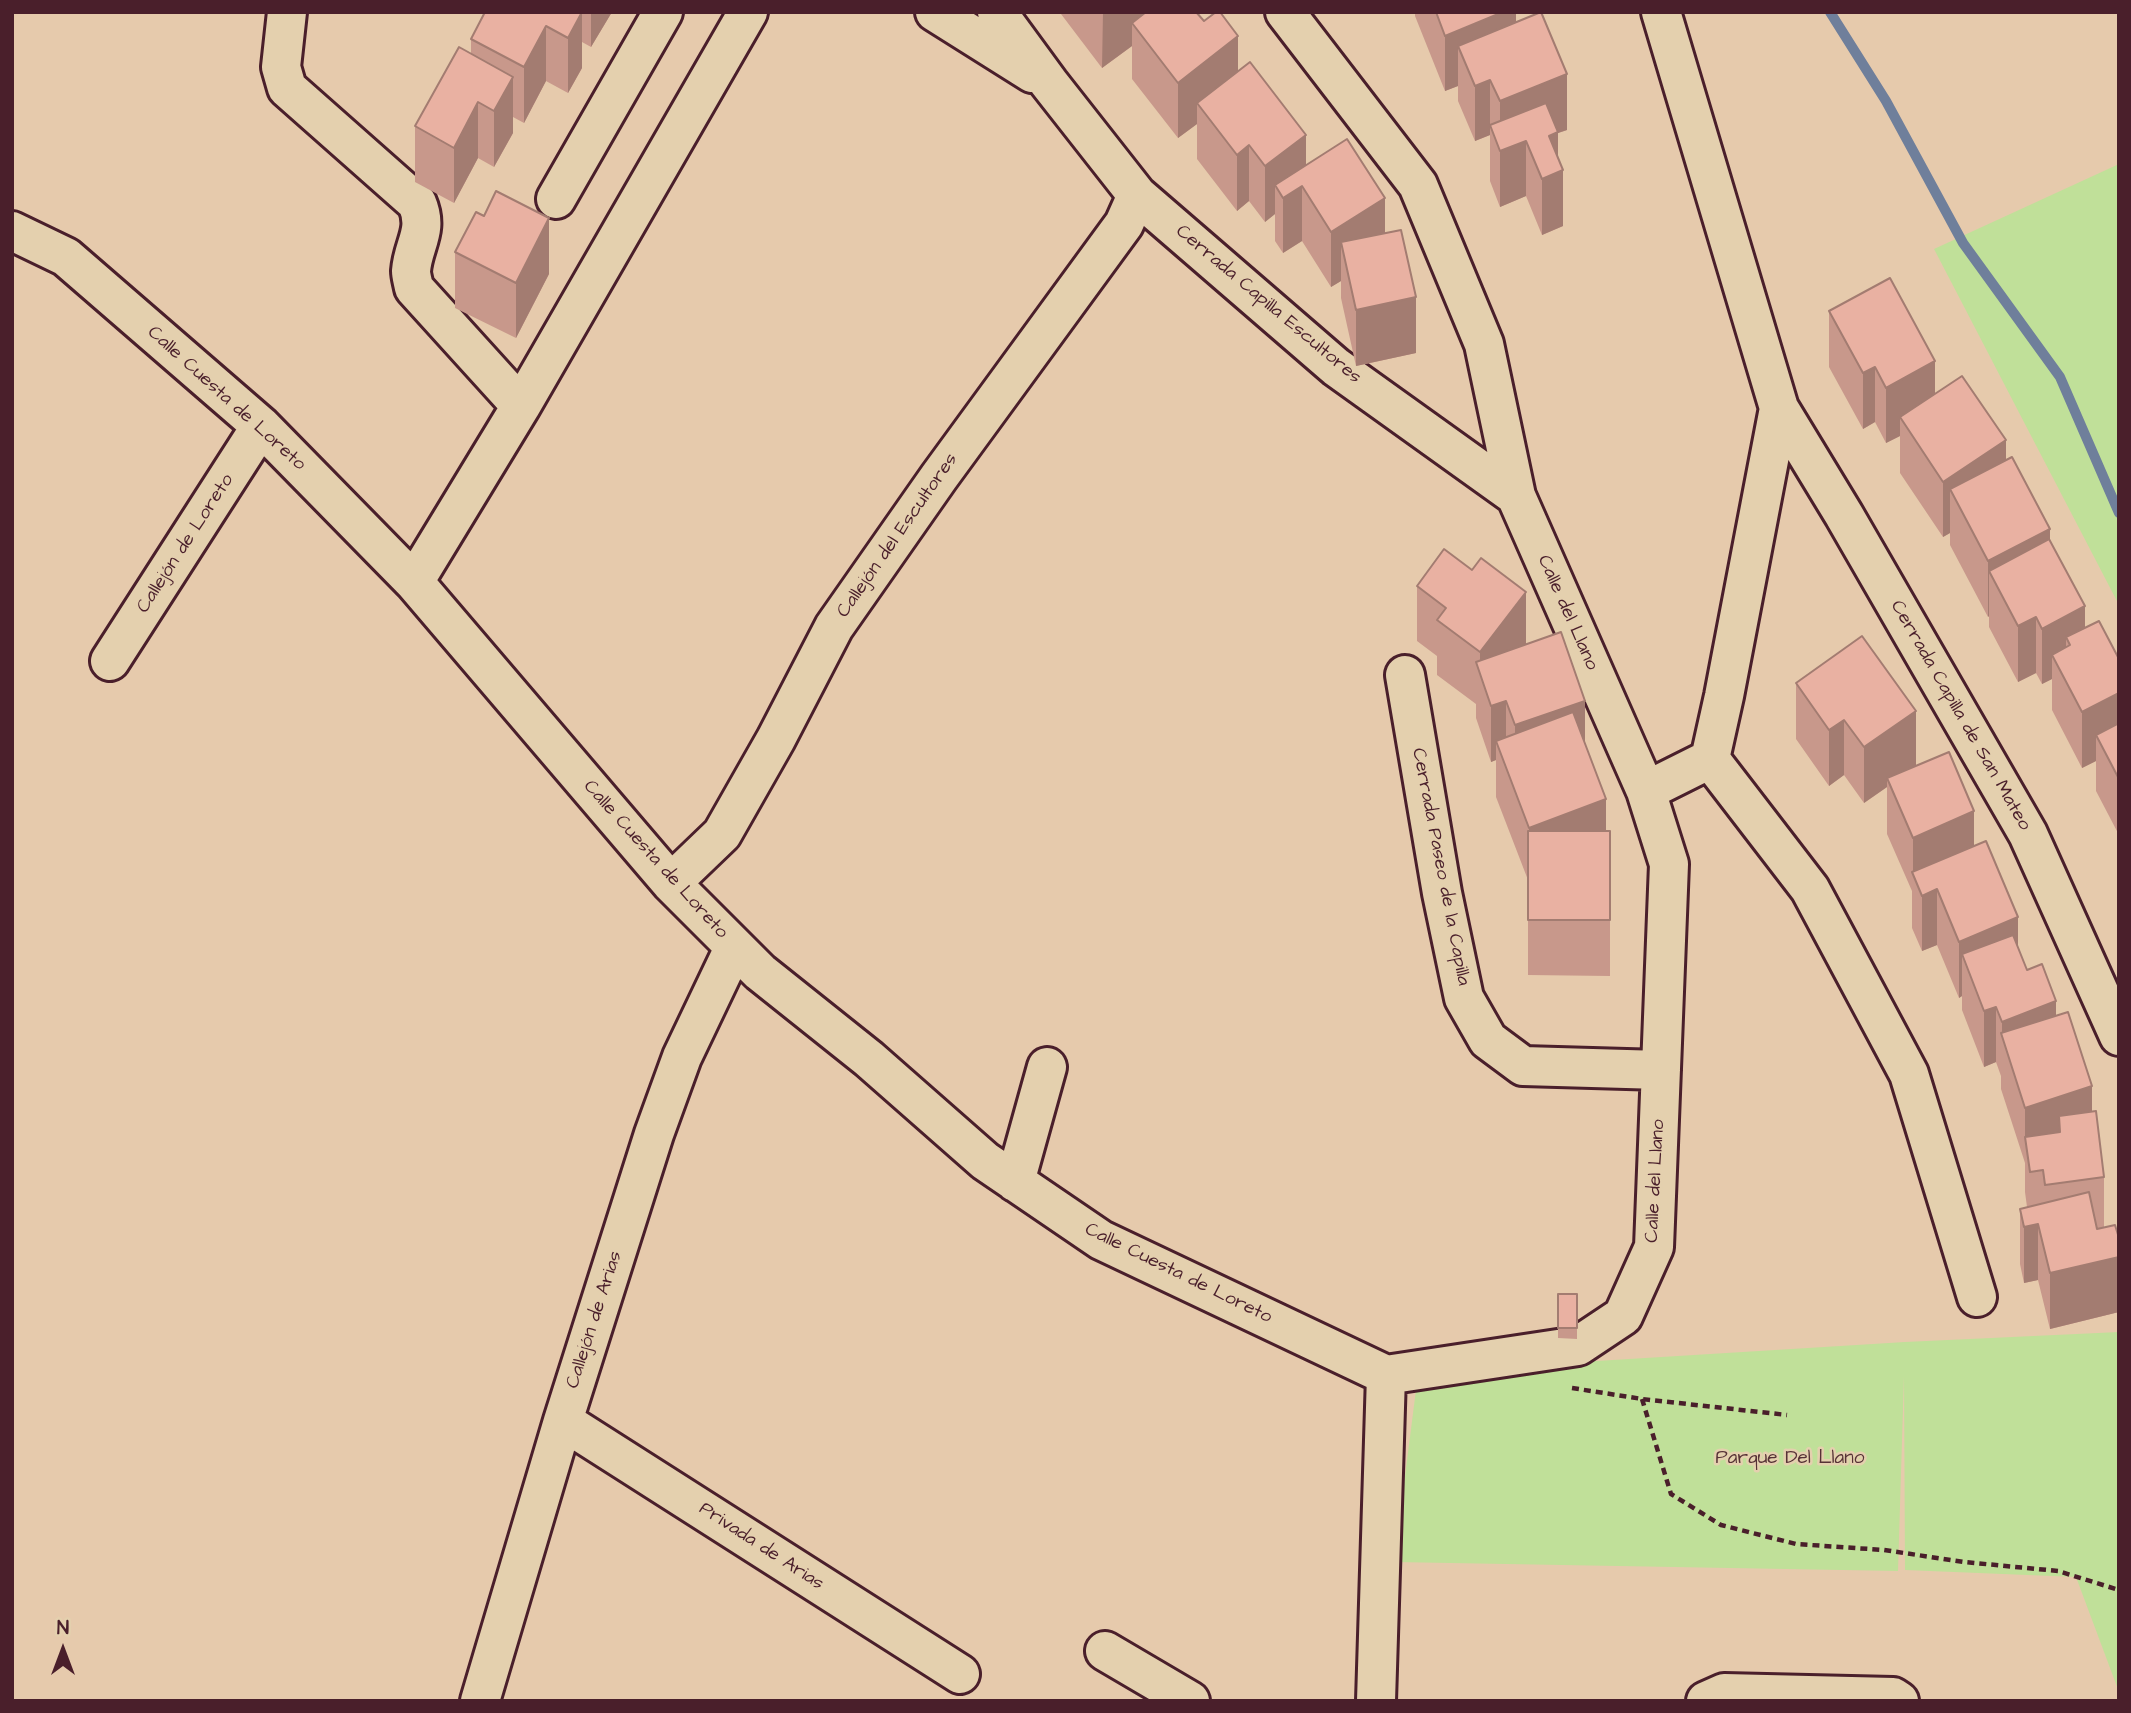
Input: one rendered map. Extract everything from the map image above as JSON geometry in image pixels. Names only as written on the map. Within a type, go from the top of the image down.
[{"type":"street","points":[[287,12],[281,67],[288,88],[417,203],[423,217],[411,272],[414,288],[521,406]]},
{"type":"street","points":[[556,199],[663,12]]},
{"type":"street","points":[[414,582],[521,406],[748,12]]},
{"type":"street","points":[[935,12],[1049,83]]},
{"type":"street","name":"Cerrada Capilla Escultores","points":[[997,12],[1137,195],[1336,367],[1516,496]]},
{"type":"street","name":"Calle del Llano","points":[[1285,12],[1418,185],[1484,344],[1516,496],[1646,791],[1669,864],[1654,1247],[1623,1316],[1578,1346],[1386,1375]]},
{"type":"street","points":[[1661,12],[1779,408],[1710,758],[1810,890],[1909,1074],[1977,1297]]},
{"type":"street","name":"Callejón del Escultores","points":[[671,883],[722,834],[776,739],[834,627],[939,477],[1124,224],[1137,195]]},
{"type":"street","name":"Calle Cuesta de Loreto","points":[[12,231],[66,257],[261,426],[414,582],[671,883],[734,948],[869,1059],[985,1161],[1101,1240],[1386,1375]]},
{"type":"street","name":"Cerrada Capilla de San Mateo","points":[[1779,408],[1844,515],[2028,834],[2119,1036]]},
{"type":"street","name":"Callejón de Loreto","points":[[110,661],[261,426]]},
{"type":"street","name":"Cerrada Paseo de la Capilla","points":[[1405,675],[1442,892],[1464,998],[1488,1040],[1523,1066],[1661,1070]]},
{"type":"street","points":[[1646,791],[1710,758]]},
{"type":"street","name":"Callejón de Arias","points":[[480,1701],[563,1421],[654,1134],[682,1057],[734,948]]},
{"type":"street","points":[[1015,1182],[1047,1067]]},
{"type":"street","points":[[1376,1701],[1386,1375]]},
{"type":"street","name":"Privada de Arias","points":[[563,1421],[960,1674]]},
{"type":"street","points":[[1105,1651],[1190,1701]]},
{"type":"street","points":[[1706,1701],[1724,1693],[1893,1697],[1899,1701]]},
{"type":"path","points":[[1564,1388],[1787,1415]]},
{"type":"path","points":[[1642,1399],[1671,1494],[1721,1525],[1796,1544],[1884,1550],[1964,1562],[2058,1571],[2119,1590]]},
{"type":"green space","points":[[2119,164],[2119,605],[1934,249]]},
{"type":"green space","name":"Parque Del Llano","points":[[2119,1332],[2119,1692],[2076,1577],[1905,1570],[1904,1376],[1898,1571],[1394,1562],[1417,1382],[1564,1363]]},
{"type":"building","points":[[485,12],[582,12],[568,38],[546,26],[524,67],[471,39]]},
{"type":"building","points":[[1146,12],[1196,12],[1204,21],[1220,12],[1238,36],[1178,83],[1132,23]]},
{"type":"building","points":[[1436,12],[1503,12],[1445,36]]},
{"type":"building","points":[[1541,12],[1567,74],[1500,101],[1490,80],[1475,86],[1458,46]]},
{"type":"building","points":[[459,47],[513,77],[494,111],[478,102],[454,148],[415,126]]},
{"type":"building","points":[[1250,62],[1306,135],[1265,166],[1249,145],[1237,155],[1197,103]]},
{"type":"building","points":[[1546,103],[1558,132],[1549,136],[1563,170],[1542,179],[1526,141],[1500,151],[1490,125]]},
{"type":"building","points":[[1347,139],[1385,198],[1331,232],[1302,186],[1283,198],[1275,185]]},
{"type":"building","points":[[496,191],[549,218],[516,283],[455,252],[476,212],[484,216]]},
{"type":"building","points":[[1401,230],[1416,297],[1356,310],[1341,242]]},
{"type":"building","points":[[1890,278],[1935,361],[1886,388],[1875,367],[1863,373],[1829,311]]},
{"type":"building","points":[[1962,376],[2006,440],[1943,482],[1900,417]]},
{"type":"building","points":[[2012,457],[2050,529],[1988,561],[1950,489]]},
{"type":"building","points":[[2049,539],[2085,606],[2042,629],[2036,617],[2018,626],[1989,571]]},
{"type":"building","points":[[1444,549],[1472,570],[1481,558],[1526,592],[1480,652],[1437,620],[1446,608],[1417,586]]},
{"type":"building","points":[[2099,621],[2119,659],[2119,693],[2082,712],[2052,655],[2070,645],[2066,637]]},
{"type":"building","points":[[1561,632],[1585,701],[1515,725],[1506,701],[1491,706],[1476,662]]},
{"type":"building","points":[[1862,636],[1916,711],[1864,747],[1844,720],[1829,730],[1796,683]]},
{"type":"building","points":[[1573,712],[1606,799],[1529,828],[1496,741]]},
{"type":"building","points":[[2119,723],[2119,779],[2096,735]]},
{"type":"building","points":[[1949,752],[1974,811],[1913,838],[1887,778]]},
{"type":"building","points":[[1528,831],[1610,831],[1610,920],[1528,920]]},
{"type":"building","points":[[1986,841],[2018,917],[1959,942],[1937,889],[1922,896],[1912,872]]},
{"type":"building","points":[[2013,935],[2027,970],[2042,964],[2056,1001],[2002,1022],[1996,1007],[1984,1011],[1962,954]]},
{"type":"building","points":[[2068,1012],[2092,1086],[2025,1108],[2001,1033]]},
{"type":"building","points":[[2096,1111],[2104,1177],[2045,1185],[2043,1170],[2030,1172],[2025,1137],[2060,1132],[2059,1116]]},
{"type":"building","points":[[2089,1192],[2097,1229],[2115,1225],[2119,1238],[2119,1257],[2050,1273],[2038,1224],[2024,1227],[2020,1209]]},
{"type":"building","points":[[1558,1294],[1577,1294],[1577,1328],[1558,1328]]},
{"type":"waterway","points":[[1830,12],[1886,101],[1963,243],[2060,377],[2119,513]]}]
